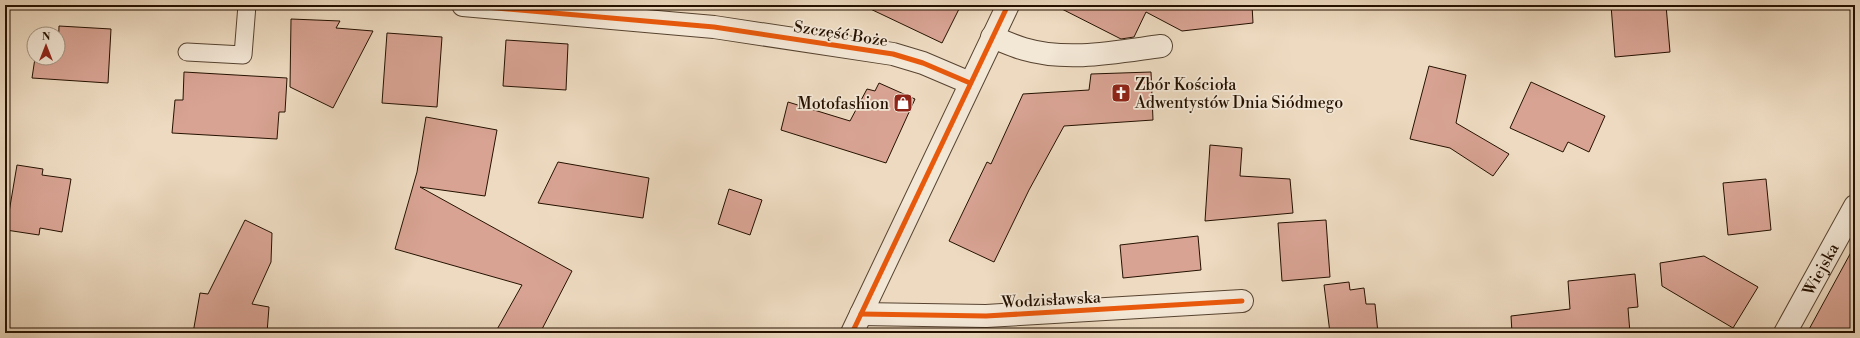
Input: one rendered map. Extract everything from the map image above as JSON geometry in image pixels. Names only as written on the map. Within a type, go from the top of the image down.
[{"type":"street","name":"Szczęść Boże","points":[[463,5],[714,27],[893,54],[923,62],[970,83]]},
{"type":"street","name":"Wodzisławska","points":[[1008,5],[857,323],[1242,301]]},
{"type":"street","points":[[992,38],[1024,50],[1048,54],[1087,56],[1161,46]]},
{"type":"street","name":"Wiejska","points":[[1785,333],[1855,206]]},
{"type":"lane","points":[[187,52],[243,55],[247,5]]},
{"type":"building","points":[[862,5],[961,5],[942,43]]},
{"type":"building","points":[[1054,5],[1252,5],[1253,23],[1182,31],[1146,12],[1134,37],[1121,39]]},
{"type":"building","points":[[1611,5],[1666,5],[1670,52],[1615,57]]},
{"type":"building","points":[[291,19],[340,21],[336,28],[373,31],[333,108],[290,87]]},
{"type":"building","points":[[66,26],[111,29],[108,83],[32,78],[34,66],[66,66]]},
{"type":"building","points":[[387,33],[442,37],[437,107],[382,103]]},
{"type":"building","points":[[506,40],[568,44],[566,90],[503,86]]},
{"type":"building","points":[[1429,66],[1466,75],[1456,123],[1509,154],[1493,176],[1450,148],[1410,139]]},
{"type":"building","points":[[184,72],[287,78],[285,112],[279,112],[277,139],[172,133],[175,100],[183,100]]},
{"type":"building","points":[[1151,72],[1153,120],[1064,126],[1029,190],[994,262],[949,241],[987,162],[991,164],[1023,94],[1089,90],[1091,74]]},
{"type":"building","points":[[1531,82],[1605,116],[1589,152],[1568,142],[1563,152],[1510,128]]},
{"type":"building","points":[[879,83],[915,99],[886,163],[781,130],[788,102],[850,121],[867,89],[875,91]]},
{"type":"building","points":[[426,117],[497,130],[485,196],[420,187],[572,271],[540,333],[495,333],[522,285],[395,249],[417,172]]},
{"type":"building","points":[[1210,145],[1242,148],[1240,176],[1290,179],[1293,213],[1205,221]]},
{"type":"building","points":[[558,162],[649,178],[643,218],[538,203]]},
{"type":"building","points":[[17,165],[43,169],[42,175],[71,179],[62,232],[40,228],[39,235],[6,230]]},
{"type":"building","points":[[1766,179],[1771,230],[1728,235],[1723,183]]},
{"type":"building","points":[[729,189],[762,200],[750,235],[718,224]]},
{"type":"building","points":[[245,220],[272,233],[271,262],[252,304],[269,307],[267,333],[193,333],[200,293],[208,294]]},
{"type":"building","points":[[1326,220],[1330,277],[1282,281],[1278,223]]},
{"type":"building","points":[[1198,236],[1201,270],[1123,278],[1120,245]]},
{"type":"building","points":[[1855,245],[1855,333],[1807,333]]},
{"type":"building","points":[[1704,256],[1758,287],[1733,328],[1662,286],[1660,263]]},
{"type":"building","points":[[1635,274],[1638,307],[1628,308],[1630,333],[1512,333],[1511,316],[1570,309],[1568,281]]},
{"type":"building","points":[[1349,282],[1350,290],[1364,288],[1366,304],[1375,304],[1378,333],[1330,333],[1324,285]]},
{"type":"cycle path","points":[[463,5],[714,27],[893,54],[923,63],[970,83]]},
{"type":"cycle path","points":[[852,333],[1008,5]]},
{"type":"cycle path","points":[[861,314],[986,316],[1242,301]]},
{"type":"place","name":"Zbór Kościoła Adwentystów Dnia Siódmego","points":[[1121,93]]},
{"type":"place","name":"Motofashion","points":[[903,103]]}]
